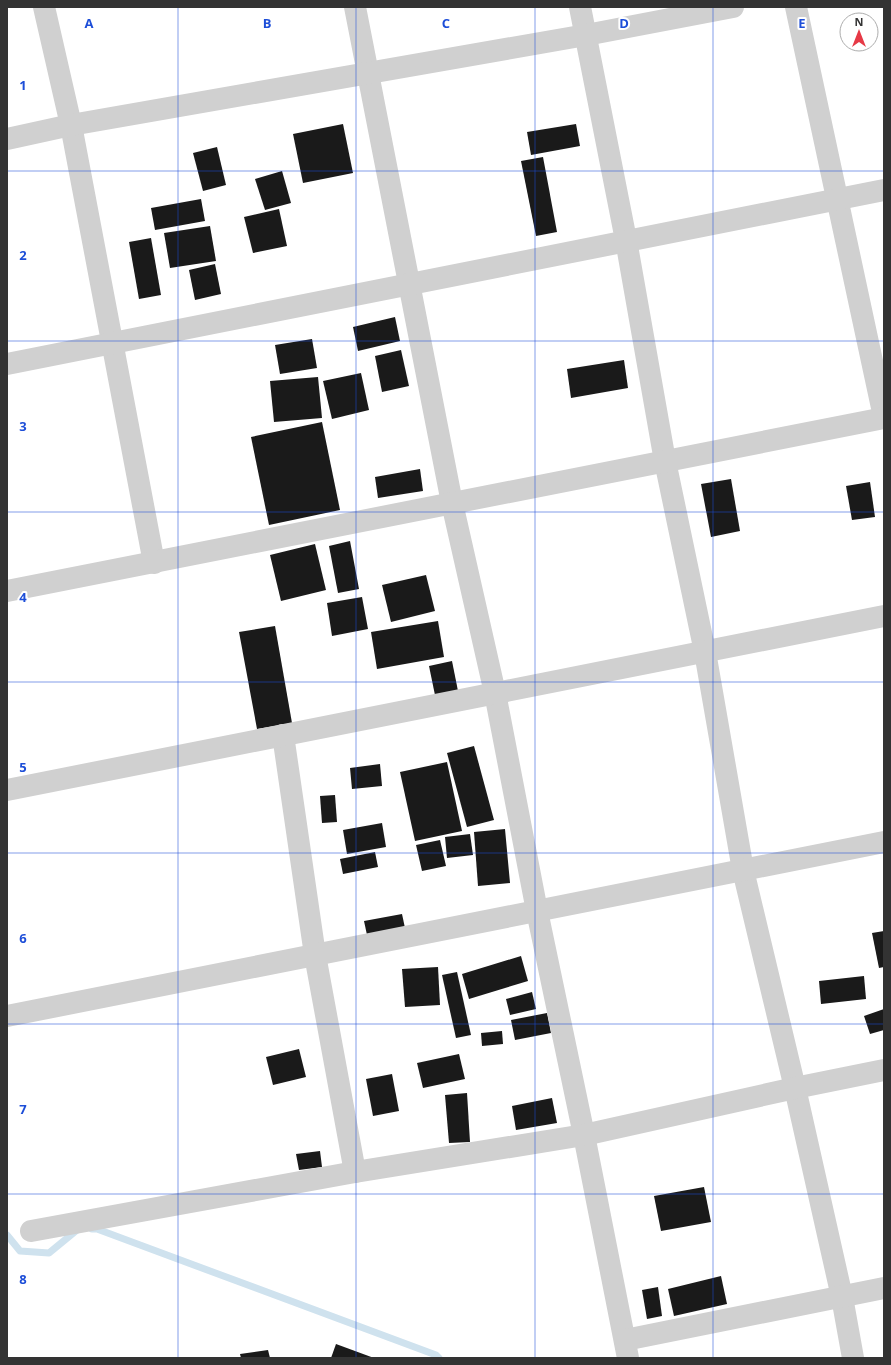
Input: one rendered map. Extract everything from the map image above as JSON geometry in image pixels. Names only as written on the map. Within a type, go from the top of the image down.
[{"type":"street","points":[[44,7],[71,125],[154,563]]},
{"type":"street","points":[[355,7],[452,503],[495,694],[537,911],[584,1135],[626,1349],[884,1288]]},
{"type":"street","points":[[580,7],[626,240],[665,461],[704,652],[743,870],[795,1088],[842,1297],[853,1358]]},
{"type":"street","points":[[7,139],[71,125],[586,35],[733,7]]},
{"type":"street","points":[[7,591],[884,418],[796,7]]},
{"type":"street","points":[[7,364],[837,198],[884,190]]},
{"type":"street","points":[[7,790],[884,616]]},
{"type":"street","points":[[283,735],[315,955],[355,1172]]},
{"type":"street","points":[[7,1016],[884,842]]},
{"type":"street","points":[[31,1232],[355,1172],[584,1135],[795,1088],[884,1070]]},
{"type":"building","points":[[343,124],[353,173],[303,183],[293,134]]},
{"type":"building","points":[[576,124],[580,146],[531,155],[527,132]]},
{"type":"building","points":[[217,147],[226,185],[203,191],[193,153]]},
{"type":"building","points":[[543,157],[557,232],[536,236],[521,161]]},
{"type":"building","points":[[282,171],[291,203],[265,210],[255,179]]},
{"type":"building","points":[[201,199],[205,221],[155,230],[151,208]]},
{"type":"building","points":[[279,209],[287,246],[253,253],[244,217]]},
{"type":"building","points":[[210,226],[216,261],[170,268],[164,233]]},
{"type":"building","points":[[151,238],[161,295],[139,299],[129,242]]},
{"type":"building","points":[[215,264],[221,294],[195,300],[189,270]]},
{"type":"building","points":[[395,317],[400,341],[358,351],[353,327]]},
{"type":"building","points":[[312,339],[317,368],[280,374],[275,345]]},
{"type":"building","points":[[401,350],[409,386],[382,392],[375,356]]},
{"type":"building","points":[[624,360],[628,388],[571,398],[567,369]]},
{"type":"building","points":[[361,373],[369,410],[332,419],[323,381]]},
{"type":"building","points":[[318,377],[322,418],[274,422],[270,381]]},
{"type":"building","points":[[322,422],[340,510],[269,525],[251,437]]},
{"type":"building","points":[[420,469],[423,491],[378,498],[375,477]]},
{"type":"building","points":[[731,479],[740,531],[711,537],[701,484]]},
{"type":"building","points":[[870,482],[875,517],[852,520],[846,486]]},
{"type":"building","points":[[350,541],[359,589],[338,593],[329,546]]},
{"type":"building","points":[[315,544],[326,590],[281,601],[270,555]]},
{"type":"building","points":[[426,575],[435,611],[391,622],[382,585]]},
{"type":"building","points":[[362,597],[368,629],[332,636],[327,603]]},
{"type":"building","points":[[438,621],[444,657],[377,669],[371,632]]},
{"type":"building","points":[[275,626],[292,723],[257,729],[239,632]]},
{"type":"building","points":[[452,661],[459,696],[436,700],[429,666]]},
{"type":"building","points":[[474,746],[494,820],[467,827],[447,753]]},
{"type":"building","points":[[447,762],[462,831],[415,841],[400,772]]},
{"type":"building","points":[[380,764],[382,786],[352,789],[350,768]]},
{"type":"building","points":[[335,795],[337,822],[322,823],[320,796]]},
{"type":"building","points":[[382,823],[386,847],[347,854],[343,830]]},
{"type":"building","points":[[505,829],[510,883],[478,886],[474,832]]},
{"type":"building","points":[[470,834],[473,855],[447,858],[445,837]]},
{"type":"building","points":[[440,840],[446,866],[422,871],[416,845]]},
{"type":"building","points":[[375,852],[378,867],[343,874],[340,859]]},
{"type":"building","points":[[402,914],[405,928],[367,935],[364,921]]},
{"type":"building","points":[[884,931],[884,967],[879,968],[872,933]]},
{"type":"building","points":[[521,956],[528,981],[469,999],[462,974]]},
{"type":"building","points":[[438,967],[440,1005],[405,1007],[402,969]]},
{"type":"building","points":[[457,972],[471,1035],[456,1038],[442,975]]},
{"type":"building","points":[[864,976],[866,999],[821,1004],[819,981]]},
{"type":"building","points":[[532,992],[536,1009],[510,1015],[506,999]]},
{"type":"building","points":[[884,1009],[884,1030],[870,1034],[864,1016]]},
{"type":"building","points":[[547,1013],[551,1033],[515,1040],[511,1020]]},
{"type":"building","points":[[502,1031],[503,1044],[482,1046],[481,1033]]},
{"type":"building","points":[[299,1049],[306,1077],[273,1085],[266,1057]]},
{"type":"building","points":[[459,1054],[465,1079],[423,1088],[417,1063]]},
{"type":"building","points":[[392,1074],[399,1111],[373,1116],[366,1079]]},
{"type":"building","points":[[467,1093],[470,1142],[449,1143],[445,1095]]},
{"type":"building","points":[[552,1098],[557,1123],[516,1130],[512,1106]]},
{"type":"building","points":[[320,1151],[322,1167],[299,1170],[296,1154]]},
{"type":"building","points":[[704,1187],[711,1222],[661,1231],[654,1196]]},
{"type":"building","points":[[721,1276],[727,1304],[674,1316],[668,1289]]},
{"type":"building","points":[[658,1287],[662,1316],[647,1319],[642,1290]]},
{"type":"building","points":[[336,1344],[374,1358],[331,1358]]},
{"type":"building","points":[[268,1350],[270,1358],[241,1358],[240,1354]]},
{"type":"waterway","points":[[92,1229],[97,1229],[436,1355],[439,1358]]},
{"type":"waterway","points":[[7,1235],[20,1251],[49,1253],[77,1230]]}]
